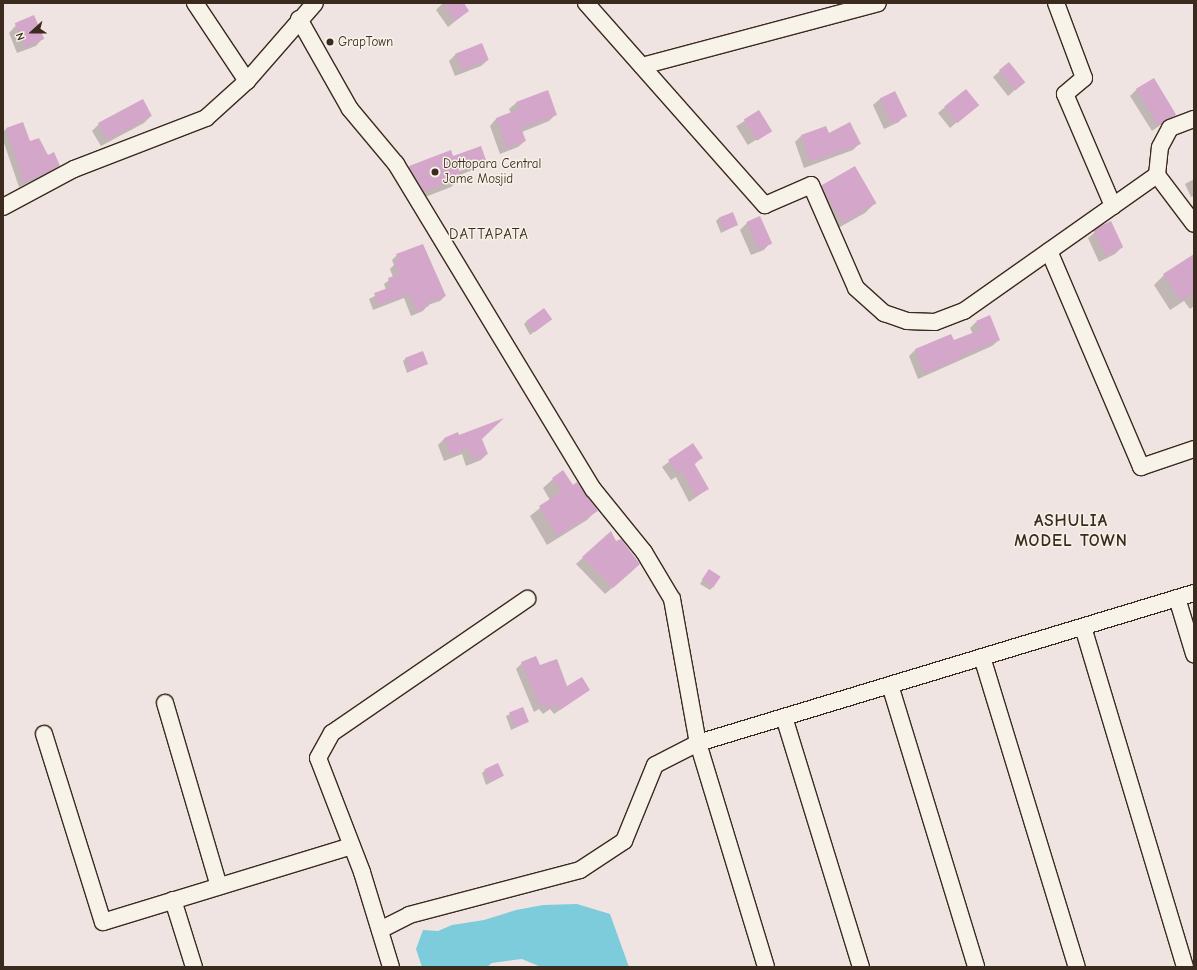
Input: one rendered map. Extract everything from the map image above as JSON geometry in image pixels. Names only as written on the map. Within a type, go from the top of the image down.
[{"type":"street","points":[[195,3],[247,81]]},
{"type":"street","points":[[3,207],[74,169],[206,118],[247,81],[299,19],[315,3]]},
{"type":"street","points":[[586,3],[765,205],[811,185],[856,288],[884,313],[907,321],[935,322],[964,311],[1157,175]]},
{"type":"street","points":[[642,66],[878,3]]},
{"type":"street","points":[[1056,3],[1084,78],[1064,94],[1113,206]]},
{"type":"street","points":[[299,19],[350,109],[396,164],[593,489],[644,552],[672,600],[698,743],[766,967]]},
{"type":"street","points":[[1194,118],[1170,128],[1160,147],[1157,175],[1194,224]]},
{"type":"street","points":[[1049,251],[1141,467],[1194,449]]},
{"type":"street","points":[[380,930],[409,915],[580,870],[624,840],[655,765],[698,743],[1194,593]]},
{"type":"street","points":[[1177,598],[1194,654]]},
{"type":"street","points":[[391,967],[352,846],[318,758],[332,733],[527,599]]},
{"type":"street","points":[[1083,627],[1185,967]]},
{"type":"street","points":[[982,658],[1077,967]]},
{"type":"street","points":[[890,685],[976,967]]},
{"type":"street","points":[[165,703],[219,886]]},
{"type":"street","points":[[784,717],[861,967]]},
{"type":"street","points":[[44,734],[102,922],[352,846]]},
{"type":"street","points":[[173,900],[194,967]]},
{"type":"water","points":[[577,904],[610,914],[629,967],[541,967],[522,959],[492,963],[487,967],[422,967],[416,949],[423,930],[438,931],[452,925],[484,920],[516,910],[543,905]]},
{"type":"building","points":[[443,3],[464,3],[469,11],[455,21]]},
{"type":"building","points":[[34,15],[44,39],[25,47],[15,23]]},
{"type":"building","points":[[482,43],[489,60],[462,71],[455,54]]},
{"type":"building","points":[[1009,62],[1025,82],[1015,90],[999,70]]},
{"type":"building","points":[[1154,78],[1176,115],[1158,126],[1136,89]]},
{"type":"building","points":[[966,89],[979,105],[957,123],[944,107]]},
{"type":"building","points":[[548,90],[557,115],[521,128],[526,141],[507,148],[496,118],[519,109],[516,102]]},
{"type":"building","points":[[895,91],[907,116],[892,124],[880,98]]},
{"type":"building","points":[[143,99],[152,116],[107,140],[98,123]]},
{"type":"building","points":[[759,110],[772,131],[757,141],[744,120]]},
{"type":"building","points":[[23,122],[30,141],[39,138],[48,155],[54,152],[60,166],[24,183],[6,128]]},
{"type":"building","points":[[850,122],[861,144],[810,162],[801,135],[826,126],[829,133]]},
{"type":"building","name":"Dottopara Central Jame Mosjid","points":[[481,146],[486,160],[459,170],[462,178],[424,192],[409,166],[451,150],[453,156]]},
{"type":"building","points":[[855,166],[876,203],[843,223],[821,186]]},
{"type":"building","points":[[733,212],[738,225],[724,230],[719,217]]},
{"type":"building","points":[[760,216],[772,243],[758,250],[746,222]]},
{"type":"building","points":[[1111,221],[1123,247],[1105,256],[1093,229]]},
{"type":"building","points":[[423,244],[446,296],[428,302],[429,306],[416,311],[410,294],[378,305],[374,293],[391,287],[388,278],[399,274],[394,263],[399,261],[396,254]]},
{"type":"building","points":[[1194,254],[1194,292],[1181,301],[1163,274]]},
{"type":"building","points":[[544,308],[552,319],[534,332],[526,321]]},
{"type":"building","points":[[990,315],[1000,340],[960,356],[961,359],[924,373],[915,349],[951,334],[954,340],[980,330],[976,321]]},
{"type":"building","points":[[423,351],[428,364],[410,371],[405,358]]},
{"type":"building","points":[[504,418],[482,439],[488,454],[473,460],[468,448],[451,455],[444,438],[458,432],[459,435]]},
{"type":"building","points":[[693,443],[703,458],[694,463],[709,489],[696,496],[682,471],[678,474],[668,460]]},
{"type":"building","points":[[563,470],[573,485],[577,482],[598,511],[557,536],[539,506],[561,492],[552,478]]},
{"type":"building","points":[[611,531],[616,541],[621,539],[640,564],[613,588],[582,557]]},
{"type":"building","points":[[709,569],[721,577],[713,588],[702,580]]},
{"type":"building","points":[[536,656],[540,665],[557,659],[567,686],[582,677],[590,690],[560,710],[556,704],[548,710],[545,704],[540,707],[521,662]]},
{"type":"building","points":[[523,707],[529,722],[515,727],[509,713]]},
{"type":"building","points":[[498,763],[504,776],[490,782],[484,769]]},
{"type":"place","name":"GrapTown","points":[[330,42]]},
{"type":"place","name":"Dottopara Central Jame Mosjid","points":[[435,172]]},
{"type":"district","name":"DATTAPATA","points":[[489,235]]},
{"type":"district","name":"ASHULIA MODEL TOWN","points":[[1071,531]]}]
